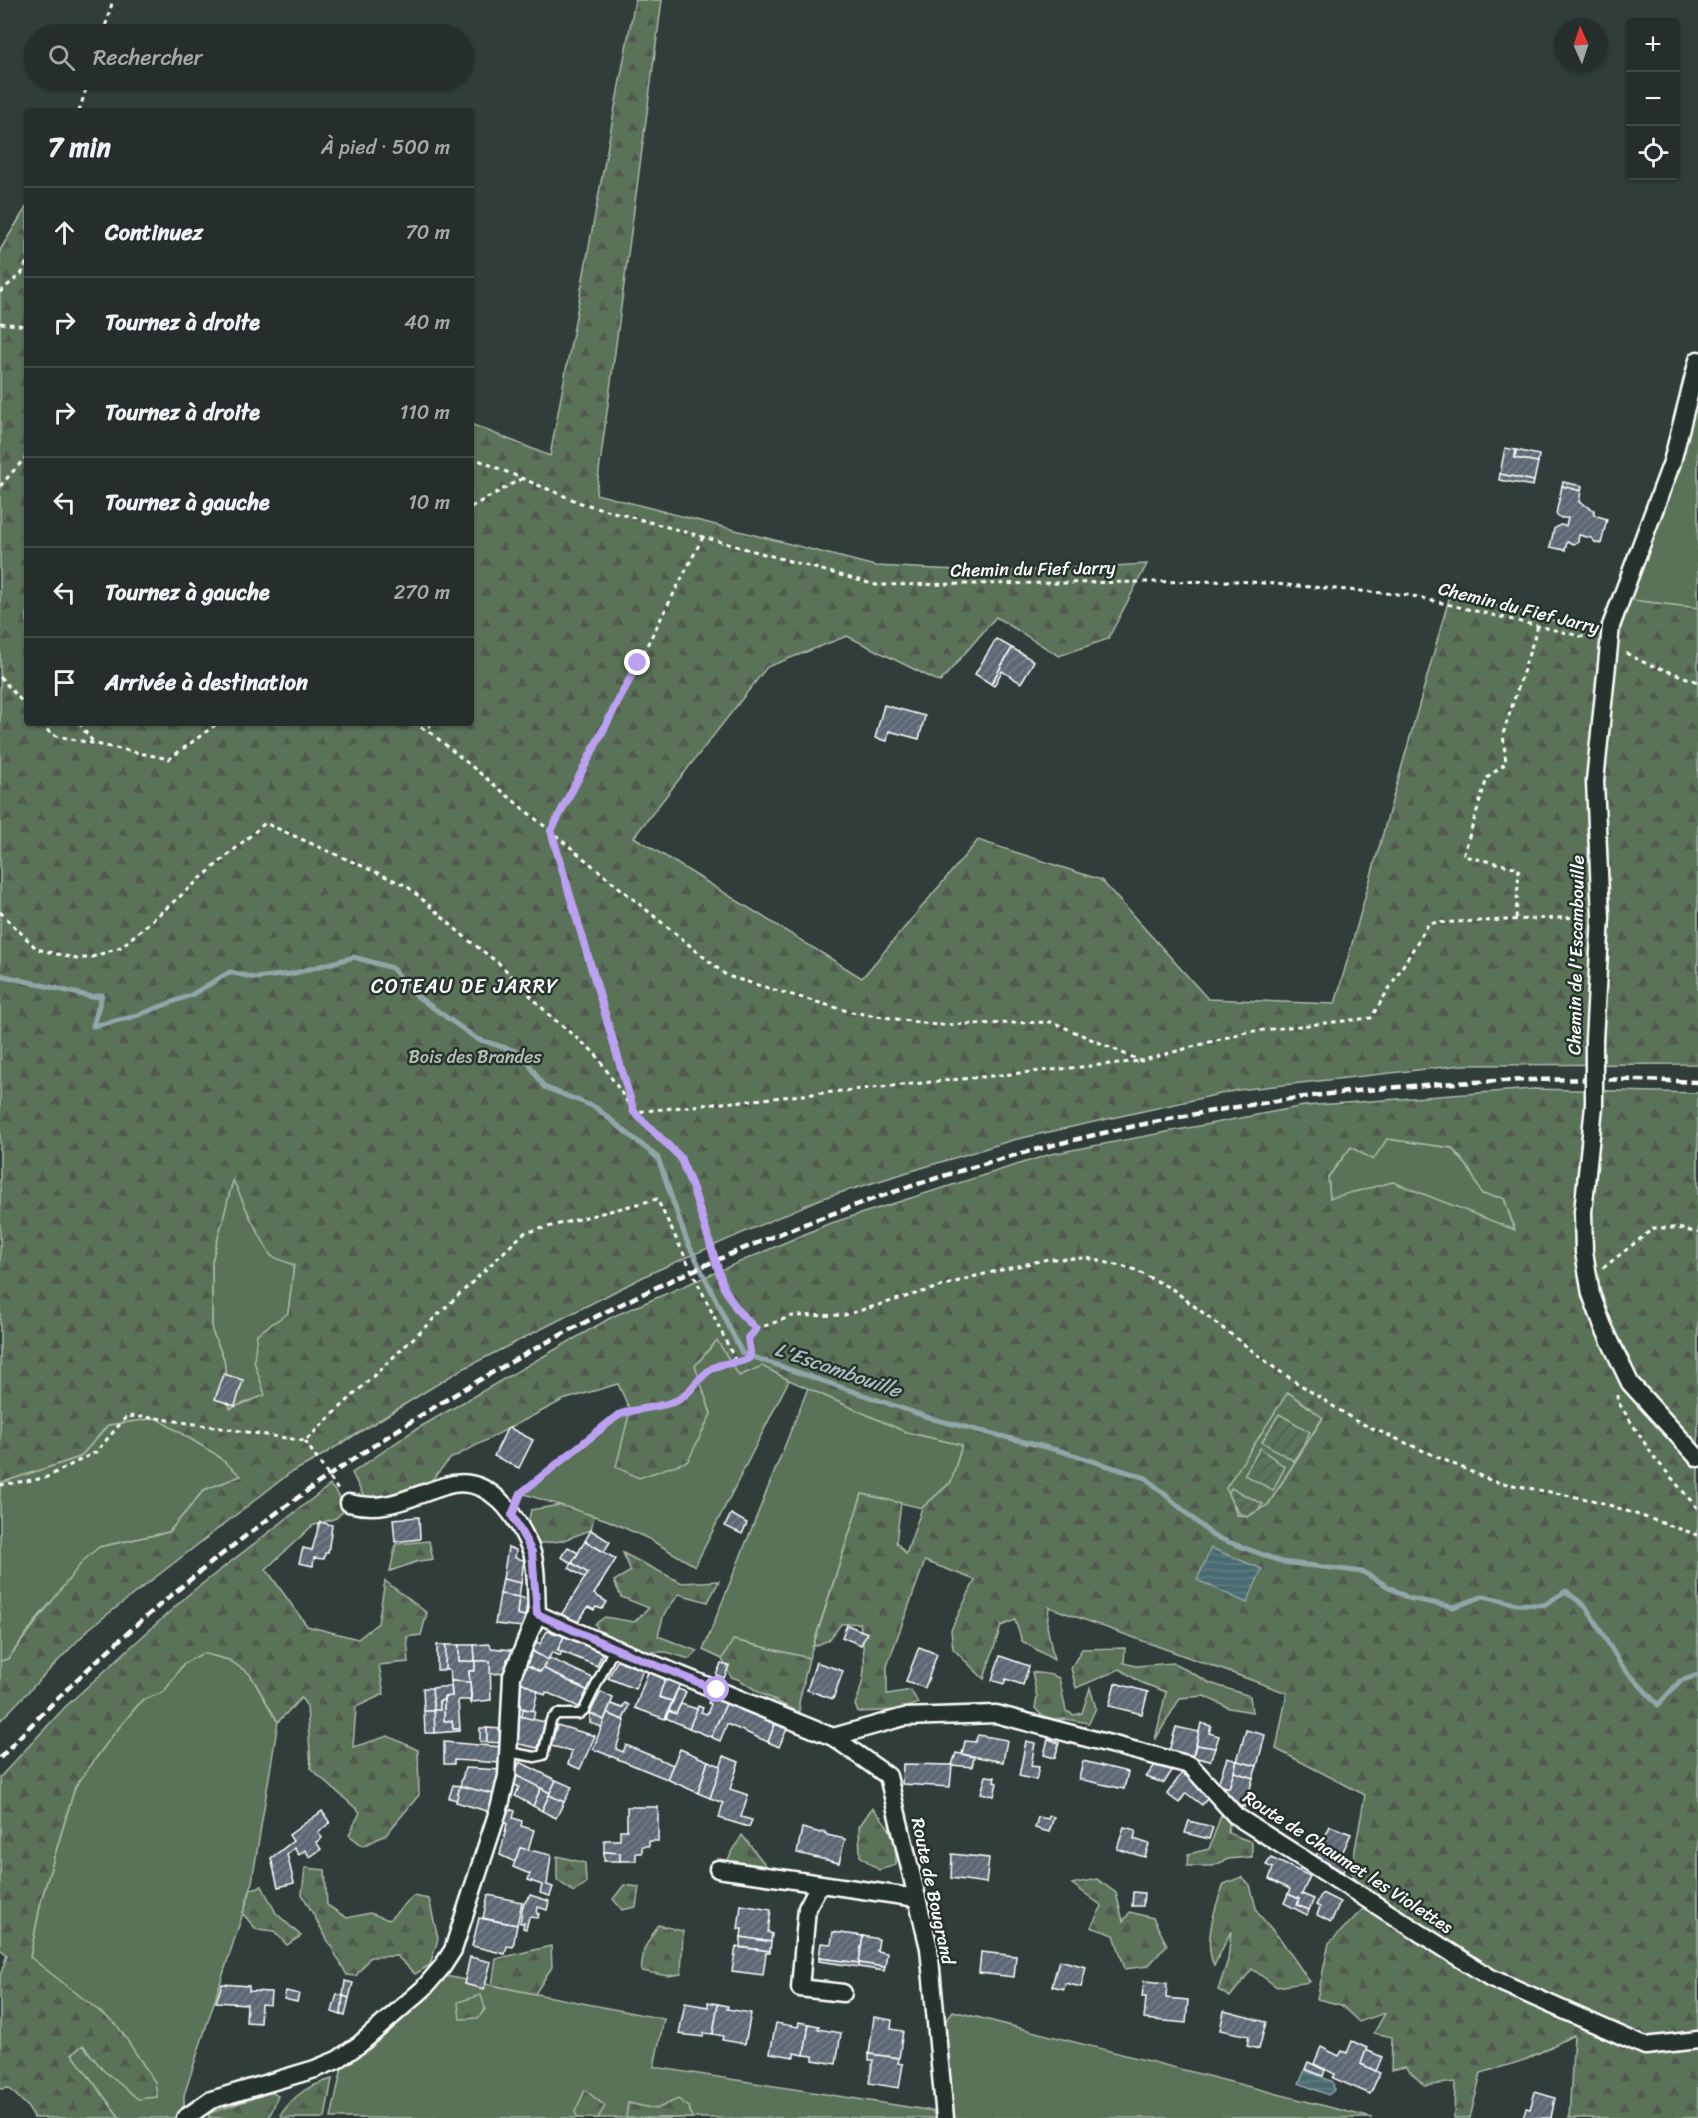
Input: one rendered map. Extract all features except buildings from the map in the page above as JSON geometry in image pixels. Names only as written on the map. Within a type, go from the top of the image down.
[{"type":"street","name":"Chemin de l'Escambouille","points":[[1698,360],[1672,462],[1611,626],[1595,781],[1600,917],[1594,1040],[1594,1106],[1583,1212],[1587,1280],[1603,1326],[1630,1383],[1698,1458]]},
{"type":"street","points":[[185,2118],[211,2100],[315,2069],[337,2060],[360,2044],[423,1989],[453,1950],[500,1804],[507,1776],[512,1676],[537,1614],[532,1552],[503,1502],[475,1484],[447,1485],[412,1499],[375,1507],[349,1503]]},
{"type":"street","points":[[537,1614],[832,1737]]},
{"type":"street","name":"Route de Chaumet les Violettes","points":[[832,1737],[903,1717],[996,1713],[1190,1765],[1236,1816],[1491,1978],[1646,2046],[1698,2040]]},
{"type":"street","name":"Route de Bougrand","points":[[832,1737],[888,1776],[929,1948],[945,2118]]},
{"type":"street","points":[[718,1869],[917,1898]]},
{"type":"street","points":[[819,1885],[807,1908],[800,1988],[843,1993]]},
{"type":"lane","points":[[508,1752],[535,1757],[543,1755],[551,1720],[557,1714],[579,1714],[584,1710],[614,1648]]},
{"type":"path","points":[[106,24],[113,0]]},
{"type":"path","points":[[80,108],[86,90]]},
{"type":"path","points":[[0,292],[22,273],[24,268]]},
{"type":"path","points":[[0,323],[24,326]]},
{"type":"path","name":"Chemin du Fief Jarry","points":[[474,458],[581,503],[876,585],[1238,581],[1409,595],[1609,643],[1643,663],[1698,682]]},
{"type":"path","points":[[0,486],[24,459]]},
{"type":"path","points":[[474,505],[521,479]]},
{"type":"path","points":[[634,1112],[551,831],[703,537]]},
{"type":"path","points":[[1516,919],[1519,868],[1463,856],[1487,778],[1506,763],[1503,734],[1538,626]]},
{"type":"path","points":[[0,677],[24,704]]},
{"type":"path","points":[[44,726],[52,735],[169,759],[214,726]]},
{"type":"path","points":[[81,726],[94,744]]},
{"type":"path","points":[[419,726],[431,732],[728,976],[852,1012],[936,1025],[1052,1022],[1141,1061]]},
{"type":"path","points":[[430,726],[431,732]]},
{"type":"path","points":[[0,912],[37,949],[77,959],[92,957],[121,947],[265,823],[407,886],[467,939],[501,965],[550,1016],[595,1053],[634,1112],[680,1157],[693,1189],[724,1288],[738,1311],[756,1329]]},
{"type":"path","points":[[634,1112],[1141,1061],[1246,1032],[1371,1018],[1429,923],[1600,917]]},
{"type":"path","points":[[305,1441],[524,1233],[657,1198],[736,1362]]},
{"type":"path","points":[[1587,1280],[1654,1228],[1678,1228],[1698,1233]]},
{"type":"path","points":[[512,1515],[521,1493],[618,1415],[630,1410],[678,1400],[711,1368],[749,1358],[748,1338],[756,1329],[793,1316],[845,1315],[976,1275],[1048,1259],[1088,1258],[1133,1269],[1172,1289],[1276,1369],[1356,1420],[1492,1481],[1598,1501],[1698,1535]]},
{"type":"path","points":[[1618,1391],[1618,1402],[1653,1456],[1698,1509]]},
{"type":"path","points":[[0,1485],[45,1478],[96,1452],[128,1416],[156,1418],[305,1441],[330,1482],[349,1503]]},
{"type":"green space","name":"Bois des Brandes","points":[[635,0],[662,0],[596,494],[875,566],[998,572],[1147,564],[1108,639],[1059,656],[996,617],[940,682],[847,636],[767,667],[634,837],[862,978],[978,840],[1101,880],[1208,999],[1335,1004],[1450,595],[1528,613],[1597,633],[1614,598],[1698,608],[1698,1064],[1462,1065],[1238,1090],[1013,1140],[820,1199],[651,1273],[457,1372],[290,1473],[90,1628],[0,1721],[0,1661],[8,1659],[82,1562],[99,1547],[169,1532],[204,1490],[241,1476],[214,1453],[156,1418],[108,1425],[80,1457],[0,1483],[0,250],[24,211],[24,726],[474,726],[474,425],[550,456]],"holes":[[[233,1180],[271,1256],[294,1265],[288,1313],[257,1334],[254,1361],[265,1395],[230,1409],[224,1359],[212,1331],[212,1261]]]},
{"type":"green space","points":[[1698,375],[1698,608],[1620,599]]},
{"type":"green space","points":[[1533,1089],[1698,1093],[1698,2118],[1569,2118],[1574,2035],[1525,2060],[1481,2073],[1470,2118],[1454,2118],[1455,2082],[1425,2086],[1405,2067],[1391,2070],[1392,2037],[1374,2033],[1385,2013],[1359,2022],[1341,2005],[1317,1999],[1329,1943],[1366,1906],[1351,1872],[1365,1795],[1276,1749],[1287,1693],[1049,1607],[1047,1626],[1054,1660],[1022,1641],[1015,1620],[1001,1626],[984,1679],[953,1649],[951,1630],[975,1580],[925,1561],[887,1666],[887,1694],[911,1690],[918,1703],[899,1710],[858,1712],[855,1705],[864,1674],[860,1623],[841,1624],[829,1640],[813,1647],[862,1494],[901,1503],[896,1542],[906,1554],[922,1508],[951,1482],[962,1445],[906,1432],[762,1366],[739,1376],[717,1340],[695,1366],[711,1414],[688,1461],[639,1478],[616,1467],[630,1410],[618,1384],[563,1400],[450,1459],[415,1499],[382,1507],[364,1497],[352,1473],[413,1431],[612,1317],[828,1224],[1051,1154],[1304,1106]],"holes":[[[1387,1139],[1452,1148],[1468,1167],[1482,1194],[1504,1198],[1515,1230],[1393,1182],[1330,1198],[1328,1177],[1351,1147],[1373,1160]],[[1288,1392],[1323,1418],[1268,1505],[1247,1517],[1237,1515],[1226,1488]]]},
{"type":"green space","points":[[1387,1139],[1452,1148],[1468,1167],[1482,1194],[1504,1198],[1515,1231],[1393,1182],[1330,1199],[1328,1177],[1351,1147]]},
{"type":"green space","points":[[233,1179],[250,1217],[294,1265],[288,1313],[254,1361],[266,1395],[229,1409],[224,1359],[212,1331],[212,1261]]},
{"type":"green space","points":[[717,1340],[789,1380],[695,1566],[649,1539],[607,1520],[521,1493],[630,1410],[711,1414],[694,1366]]},
{"type":"green space","points":[[808,1388],[906,1432],[962,1445],[951,1482],[922,1508],[862,1494],[809,1658],[734,1640],[722,1659],[703,1650]]},
{"type":"green space","points":[[1287,1392],[1323,1417],[1268,1505],[1247,1517],[1237,1515],[1225,1488]]},
{"type":"green space","points":[[1279,1414],[1310,1432],[1294,1461],[1262,1442]]},
{"type":"green space","points":[[156,1418],[214,1453],[242,1476],[204,1490],[169,1532],[99,1547],[40,1615],[8,1659],[0,1661],[0,1483],[80,1457],[108,1425]]},
{"type":"green space","points":[[1260,1448],[1285,1467],[1273,1490],[1244,1475]]},
{"type":"green space","points":[[330,1485],[348,1507],[336,1518],[312,1526],[266,1569],[307,1626],[358,1639],[378,1623],[385,1581],[427,1613],[421,1635],[407,1637],[409,1662],[379,1665],[384,1694],[356,1707],[353,1747],[388,1736],[418,1750],[419,1795],[386,1835],[363,1846],[349,1835],[360,1812],[311,1769],[307,1706],[301,1698],[278,1722],[250,1674],[229,1660],[203,1653],[183,1664],[164,1692],[142,1700],[112,1736],[75,1787],[41,1901],[30,1957],[117,2025],[155,2082],[157,2097],[138,2099],[103,2070],[83,2045],[72,2054],[120,2118],[34,2118],[27,2106],[9,2088],[0,2089],[0,1976],[7,1955],[0,1949],[0,1777],[65,1707],[189,1594]]},
{"type":"green space","points":[[1231,1488],[1263,1504],[1247,1517],[1239,1513],[1228,1494]]},
{"type":"green space","points":[[560,1505],[594,1516],[591,1530],[561,1541],[536,1544],[527,1527],[531,1510]]},
{"type":"green space","points":[[429,1541],[433,1559],[419,1561],[390,1571],[396,1544]]},
{"type":"green space","points":[[623,1553],[682,1583],[719,1581],[708,1602],[679,1594],[664,1614],[658,1636],[697,1651],[689,1659],[667,1652],[647,1652],[599,1631],[595,1624],[605,1617],[634,1622],[649,1608],[621,1597],[614,1581],[631,1571]]},
{"type":"green space","points":[[733,1640],[809,1658],[799,1703],[800,1713],[731,1677],[722,1659]]},
{"type":"green space","points":[[1125,1648],[1124,1663],[1136,1666],[1174,1663],[1210,1683],[1250,1696],[1252,1712],[1229,1708],[1204,1696],[1180,1698],[1155,1740],[1166,1692],[1140,1682],[1120,1669],[1076,1688],[1071,1668],[1082,1649]]},
{"type":"green space","points":[[202,1653],[229,1660],[250,1674],[278,1722],[251,1888],[184,2095],[184,2106],[175,2118],[120,2118],[72,2054],[83,2045],[103,2070],[30,1957],[41,1901],[75,1787],[112,1736],[142,1700],[164,1692],[183,1664]]},
{"type":"green space","points":[[1032,1672],[1059,1678],[1066,1711],[1074,1715],[1082,1713],[1090,1688],[1096,1708],[1089,1723],[1065,1719],[1046,1720],[1035,1708],[1037,1697]]},
{"type":"green space","points":[[872,1808],[888,1827],[895,1847],[896,1865],[879,1870],[860,1856],[859,1827]]},
{"type":"green space","points":[[1223,1810],[1230,1816],[1228,1833],[1252,1842],[1252,1857],[1228,1859],[1213,1866],[1187,1866],[1188,1854],[1209,1849]]},
{"type":"green space","points":[[742,1835],[771,1872],[732,1865],[727,1861]]},
{"type":"green space","points":[[557,1856],[585,1863],[586,1883],[574,1892],[557,1880]]},
{"type":"green space","points":[[305,1868],[325,1870],[327,1905],[347,1918],[370,1913],[389,1920],[413,1896],[429,1899],[438,1939],[430,1965],[415,1974],[397,1956],[370,1957],[356,1976],[347,1975],[302,1894]]},
{"type":"green space","points":[[1241,1877],[1250,1885],[1257,1912],[1281,1940],[1310,1982],[1277,1987],[1252,1969],[1230,1997],[1218,1990],[1228,1960],[1231,1931],[1214,1966],[1210,1947],[1212,1925],[1224,1884]]},
{"type":"green space","points":[[1097,1879],[1116,1893],[1123,1921],[1130,1912],[1153,1918],[1167,1945],[1148,1966],[1125,1969],[1114,1935],[1091,1927],[1102,1906],[1072,1884]]},
{"type":"green space","points":[[624,1885],[639,1887],[636,1907],[622,1910],[613,1899]]},
{"type":"green space","points":[[262,1886],[276,1913],[301,1936],[287,1945],[274,1931],[256,1929],[243,1914],[251,1889]]},
{"type":"green space","points":[[658,1925],[683,1931],[681,1974],[668,1976],[641,1971],[644,1949]]},
{"type":"green space","points":[[551,1946],[552,1967],[535,1994],[492,1985],[496,1959]]},
{"type":"green space","points":[[445,1976],[664,2019],[654,2067],[933,2111],[935,2118],[331,2118],[344,2058]]},
{"type":"green space","points":[[481,1995],[485,2009],[478,2018],[460,2019],[458,2002]]},
{"type":"green space","points":[[953,2011],[1372,2118],[951,2118],[944,2023]]},
{"type":"green space","points":[[332,2079],[325,2118],[282,2118],[281,2114],[297,2096],[316,2084]]},
{"type":"green space","points":[[585,2090],[605,2106],[598,2118],[578,2118],[575,2112]]},
{"type":"green space","points":[[272,2092],[278,2096],[269,2118],[208,2118],[210,2113]]},
{"type":"green space","points":[[678,2099],[689,2107],[692,2118],[626,2118],[628,2103],[656,2109]]},
{"type":"water","points":[[1211,1548],[1262,1569],[1247,1603],[1197,1580]]},
{"type":"water","points":[[1305,2070],[1333,2082],[1334,2090],[1328,2095],[1299,2083]]},
{"type":"waterway","name":"L'Escambouille","points":[[0,975],[92,997],[102,995],[93,1026],[133,1017],[191,995],[230,972],[255,978],[291,974],[354,957],[392,968],[418,997],[477,1039],[522,1053],[544,1087],[595,1107],[658,1158],[686,1239],[742,1353],[933,1419],[1061,1451],[1146,1478],[1213,1536],[1282,1562],[1363,1572],[1408,1598],[1454,1607],[1484,1596],[1516,1604],[1544,1605],[1566,1591],[1586,1607],[1622,1666],[1658,1705],[1680,1681],[1698,1675]]},
{"type":"railway","points":[[0,1758],[90,1667],[186,1583],[236,1543],[340,1468],[504,1366],[620,1305],[738,1251],[860,1204],[984,1164],[1110,1132],[1238,1107],[1367,1090],[1450,1083],[1574,1079],[1698,1082]]},
{"type":"district","name":"COTEAU DE JARRY","points":[[465,986]]},
{"type":"route","points":[[638,663],[551,831],[634,1112],[680,1157],[693,1189],[724,1288],[738,1311],[756,1329],[748,1338],[749,1358],[711,1368],[689,1392],[678,1400],[630,1410],[618,1415],[565,1460],[521,1493],[512,1515],[532,1552],[537,1614],[717,1690]]}]
